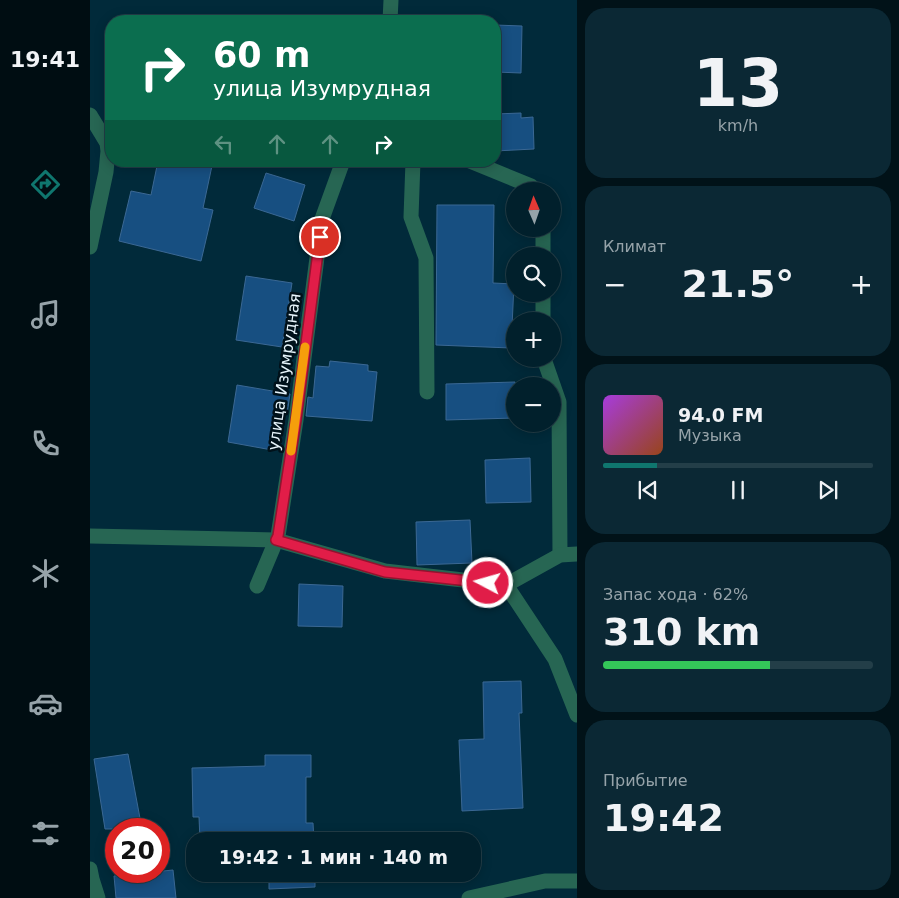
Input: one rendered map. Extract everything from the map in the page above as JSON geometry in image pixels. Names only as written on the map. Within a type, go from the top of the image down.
[{"type":"street","points":[[390,15],[391,0]]},
{"type":"street","points":[[90,114],[105,140]]},
{"type":"street","points":[[90,247],[106,167]]},
{"type":"street","name":"улица Изумрудная","points":[[257,586],[278,536],[296,420],[322,219],[341,167]]},
{"type":"street","points":[[413,167],[411,217],[426,258],[428,392]]},
{"type":"street","points":[[485,167],[521,182]]},
{"type":"street","points":[[547,367],[559,402],[560,555]]},
{"type":"street","points":[[90,536],[276,540],[385,572],[506,585],[560,555],[576,554]]},
{"type":"street","points":[[506,585],[555,659],[576,714]]},
{"type":"street","points":[[90,869],[98,898]]},
{"type":"street","points":[[469,898],[545,881],[576,881]]},
{"type":"building","points":[[501,25],[522,26],[521,73],[501,72]]},
{"type":"building","points":[[521,113],[521,118],[533,117],[534,149],[501,151],[501,114]]},
{"type":"building","points":[[157,167],[212,167],[203,208],[213,210],[201,261],[119,241],[131,191],[151,195]]},
{"type":"building","points":[[266,173],[305,185],[294,221],[254,208]]},
{"type":"building","points":[[437,205],[494,205],[493,283],[506,284],[506,302],[513,302],[513,312],[506,312],[506,348],[436,345]]},
{"type":"building","points":[[246,276],[292,283],[282,347],[236,340]]},
{"type":"building","points":[[330,361],[368,365],[368,371],[377,372],[372,421],[306,416],[308,397],[313,398],[316,366],[329,367]]},
{"type":"building","points":[[506,382],[506,418],[446,420],[446,384]]},
{"type":"building","points":[[237,385],[290,394],[287,414],[278,413],[272,450],[228,442]]},
{"type":"building","points":[[530,458],[531,502],[486,503],[485,460]]},
{"type":"building","points":[[470,520],[472,563],[417,565],[416,522]]},
{"type":"building","points":[[299,584],[343,586],[342,627],[298,626]]},
{"type":"building","points":[[521,681],[522,713],[519,713],[523,808],[462,811],[459,740],[484,739],[483,682]]},
{"type":"building","points":[[128,754],[140,818],[105,818],[105,829],[94,759]]},
{"type":"building","points":[[265,755],[311,755],[311,777],[306,777],[306,823],[313,823],[314,832],[200,832],[199,817],[193,817],[192,768],[265,766]]},
{"type":"building","points":[[170,870],[173,870],[176,898],[116,898],[115,883],[170,883]]},
{"type":"building","points":[[269,882],[315,882],[315,887],[269,889]]},
{"type":"slow traffic","points":[[291,451],[305,347]]},
{"type":"route","points":[[320,237],[296,420],[276,540],[385,572],[488,583]]}]
